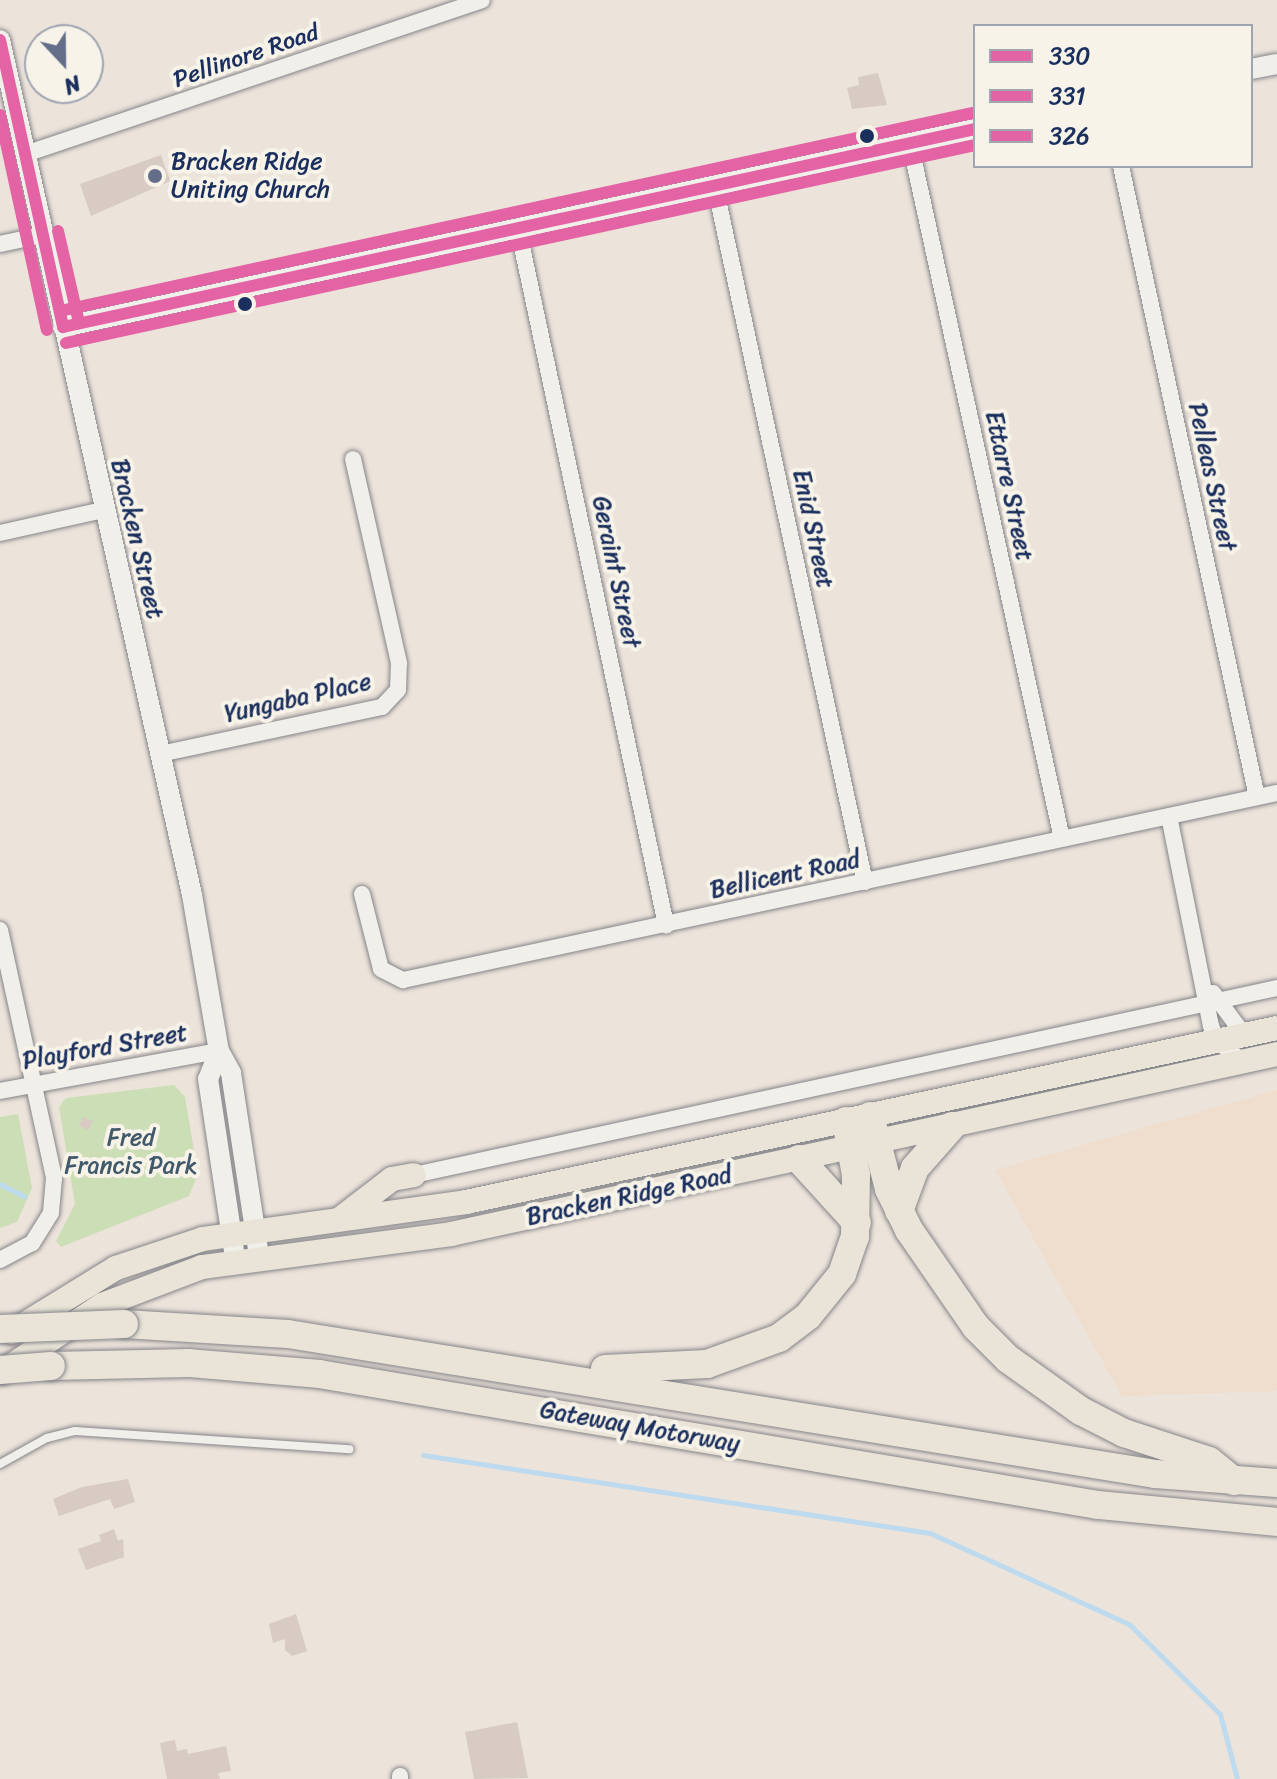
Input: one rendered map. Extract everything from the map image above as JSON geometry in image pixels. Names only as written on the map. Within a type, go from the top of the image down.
[{"type":"highway","points":[[899,1211],[915,1168],[952,1126]]},
{"type":"highway","points":[[861,1132],[899,1211],[949,1295],[1008,1359],[1081,1411],[1124,1433],[1209,1461],[1234,1481]]},
{"type":"highway","points":[[570,1380],[597,1369],[641,1371],[707,1364],[779,1338],[808,1316],[842,1274],[857,1223],[861,1132]]},
{"type":"highway","points":[[799,1159],[857,1223]]},
{"type":"highway","name":"Gateway Motorway","points":[[0,1329],[124,1324],[288,1334],[1155,1474],[1277,1483]]},
{"type":"highway","name":"Gateway Motorway","points":[[0,1372],[51,1366],[189,1363],[319,1374],[1098,1505],[1277,1522]]},
{"type":"main road","name":"Bracken Ridge Road","points":[[0,1340],[116,1268],[176,1246],[242,1232],[466,1202],[861,1132],[1277,1028]]},
{"type":"main road","name":"Bracken Ridge Road","points":[[0,1372],[102,1305],[171,1276],[247,1259],[451,1234],[799,1159],[861,1132],[952,1126],[1277,1054]]},
{"type":"main road","points":[[340,1219],[392,1179],[414,1175]]},
{"type":"street","name":"Pellinore Road","points":[[25,154],[482,0]]},
{"type":"street","name":"Bracken Street","points":[[0,40],[160,754],[219,1051],[208,1079],[247,1259]]},
{"type":"street","points":[[1253,69],[1277,64]]},
{"type":"street","points":[[63,327],[973,129]]},
{"type":"street","name":"Ettarre Street","points":[[910,143],[1062,839]]},
{"type":"street","name":"Pelleas Street","points":[[1121,168],[1257,797]]},
{"type":"street","name":"Enid Street","points":[[715,186],[865,882]]},
{"type":"street","name":"Geraint Street","points":[[518,228],[666,925]]},
{"type":"street","points":[[0,244],[42,235]]},
{"type":"street","name":"Yungaba Place","points":[[160,754],[382,707],[398,690],[399,663],[353,459]]},
{"type":"street","points":[[0,533],[103,510]]},
{"type":"street","name":"Bellicent Road","points":[[362,894],[381,969],[403,980],[1277,793]]},
{"type":"street","points":[[1169,816],[1210,996],[1217,1041],[1244,1062]]},
{"type":"street","points":[[0,930],[54,1178],[51,1213],[32,1243],[0,1260]]},
{"type":"street","points":[[414,1175],[1210,996],[1277,988]]},
{"type":"street","points":[[1210,996],[1244,1035]]},
{"type":"street","name":"Playford Street","points":[[0,1091],[219,1051]]},
{"type":"lane","points":[[0,1464],[47,1438],[75,1431],[349,1449]]},
{"type":"shaded area","points":[[1277,1090],[1277,1391],[1122,1396],[995,1170]]},
{"type":"green space","name":"Fred Francis Park","points":[[174,1085],[185,1097],[198,1174],[189,1196],[61,1247],[56,1241],[75,1204],[59,1107],[66,1098]]},
{"type":"green space","points":[[18,1114],[32,1188],[17,1222],[0,1228],[0,1117]]},
{"type":"building","points":[[878,73],[887,105],[852,109],[847,88],[859,85],[858,77]]},
{"type":"building","name":"Bracken Ridge Uniting Church","points":[[161,155],[170,181],[91,216],[80,184]]},
{"type":"building","points":[[83,1117],[93,1121],[88,1130],[79,1126]]},
{"type":"building","points":[[128,1479],[135,1502],[114,1509],[110,1499],[59,1516],[53,1499],[82,1487]]},
{"type":"building","points":[[114,1529],[118,1541],[123,1539],[124,1557],[86,1570],[78,1549],[101,1541],[99,1535]]},
{"type":"building","points":[[296,1614],[307,1651],[292,1656],[285,1650],[285,1639],[273,1643],[269,1624]]},
{"type":"building","points":[[517,1722],[528,1778],[474,1779],[465,1732]]},
{"type":"building","points":[[175,1740],[177,1751],[187,1749],[188,1754],[226,1746],[231,1771],[218,1773],[220,1779],[167,1779],[160,1743]]},
{"type":"waterway","points":[[0,1184],[24,1196]]},
{"type":"waterway","points":[[423,1455],[930,1533],[1129,1624],[1220,1714],[1237,1779]]},
{"type":"transit line","name":"330","points":[[0,40],[63,327]]},
{"type":"transit line","name":"326","points":[[60,311],[972,113]]},
{"type":"transit line","name":"331","points":[[0,115],[47,330]]},
{"type":"transit line","name":"330","points":[[63,327],[973,129]]},
{"type":"transit line","name":"331","points":[[66,343],[973,145]]},
{"type":"transit line","name":"326","points":[[58,231],[79,323]]},
{"type":"place","name":"Bracken Ridge Uniting Church","points":[[155,176]]}]
